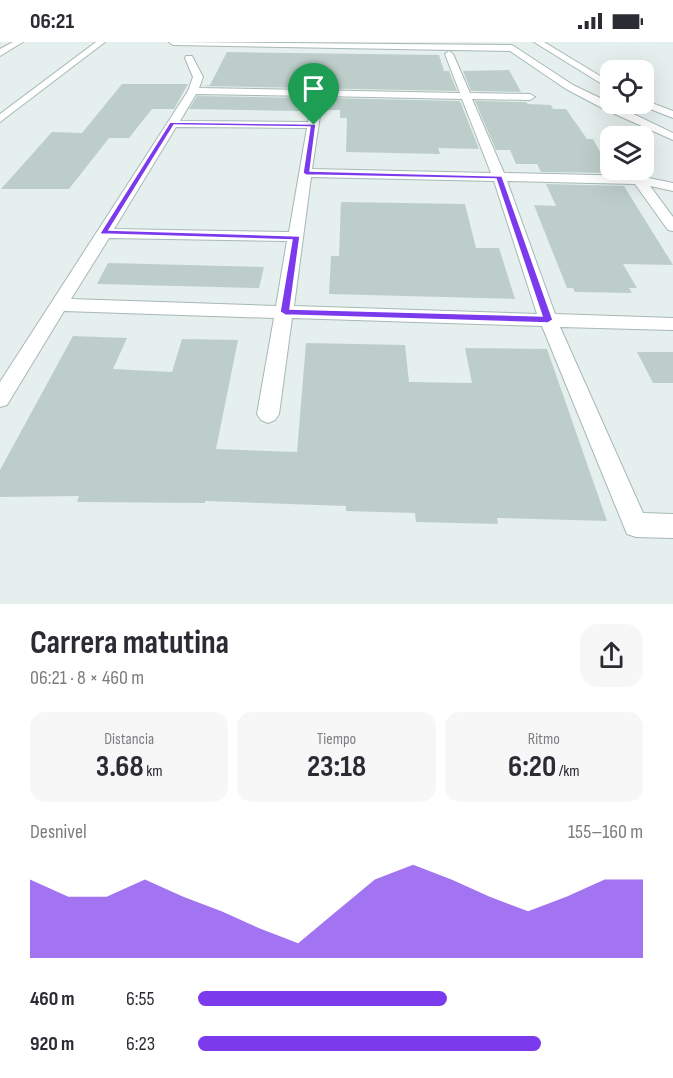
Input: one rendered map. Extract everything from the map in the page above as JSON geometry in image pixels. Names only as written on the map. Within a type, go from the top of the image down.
[{"type":"street","points":[[0,53],[19,42]]},
{"type":"street","points":[[0,120],[101,42]]},
{"type":"street","points":[[172,42],[512,48],[540,72],[596,103],[673,137]]},
{"type":"street","points":[[538,42],[600,80]]},
{"type":"street","points":[[449,54],[499,177],[548,320],[636,525],[673,526]]},
{"type":"street","points":[[0,399],[194,91],[198,77],[189,58]]},
{"type":"street","points":[[194,91],[530,97]]},
{"type":"street","points":[[268,414],[318,93]]},
{"type":"street","points":[[654,107],[673,115]]},
{"type":"street","points":[[172,124],[314,125]]},
{"type":"street","points":[[306,173],[600,179]]},
{"type":"street","points":[[654,175],[673,174]]},
{"type":"street","points":[[639,180],[673,187]]},
{"type":"street","points":[[639,180],[673,227]]},
{"type":"street","points":[[104,233],[297,237]]},
{"type":"street","points":[[59,305],[673,324]]},
{"type":"building","points":[[227,52],[439,55],[444,71],[449,71],[457,91],[202,86],[210,85]]},
{"type":"building","points":[[509,70],[521,92],[471,91],[463,71]]},
{"type":"building","points":[[122,84],[188,84],[174,109],[152,109],[129,138],[109,138],[69,189],[1,189],[52,132],[82,133]]},
{"type":"building","points":[[197,96],[309,98],[308,110],[299,111],[189,109]]},
{"type":"building","points":[[325,98],[460,101],[479,149],[438,148],[440,154],[346,152],[347,118],[340,118],[340,110],[323,110]]},
{"type":"building","points":[[475,101],[551,105],[553,109],[566,109],[587,139],[593,139],[600,152],[600,173],[541,172],[537,164],[516,164],[510,150],[496,150]]},
{"type":"building","points":[[546,184],[624,186],[673,265],[623,264],[637,288],[629,288],[632,293],[575,292],[573,288],[567,288],[534,205],[556,206]]},
{"type":"building","points":[[341,202],[465,204],[476,248],[499,248],[515,299],[329,294],[331,256],[339,256]]},
{"type":"building","points":[[108,263],[264,267],[259,288],[97,284]]},
{"type":"building","points":[[73,336],[127,338],[113,369],[172,372],[182,339],[238,340],[216,449],[297,452],[306,343],[405,345],[409,382],[472,383],[465,348],[547,349],[607,521],[497,518],[498,524],[416,522],[415,513],[346,511],[346,506],[205,501],[205,503],[77,502],[79,496],[0,497],[0,470]]},
{"type":"building","points":[[637,352],[673,352],[673,383],[653,383]]},
{"type":"route","points":[[172,124],[314,125],[306,173],[499,177],[548,320],[285,312],[297,237],[104,233],[172,124]]}]
